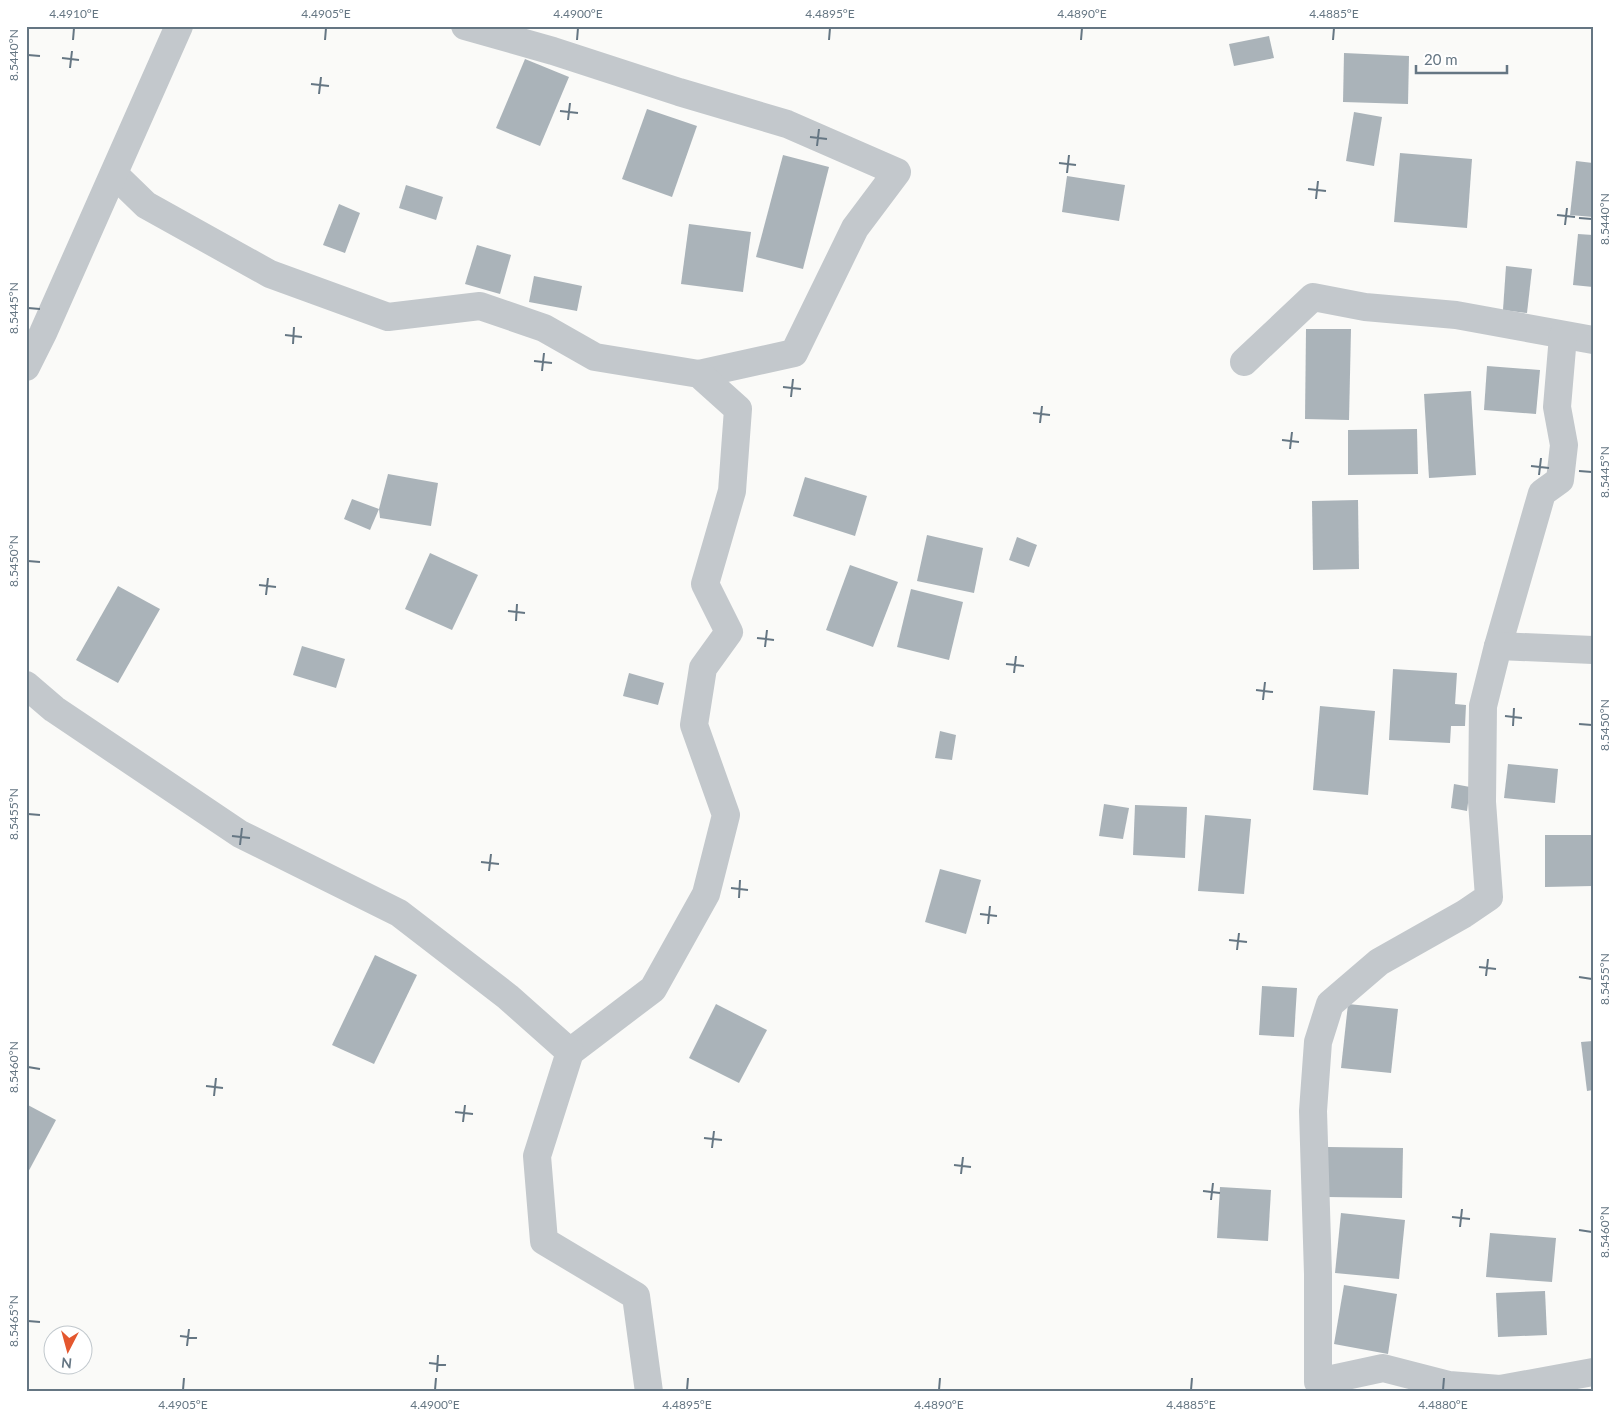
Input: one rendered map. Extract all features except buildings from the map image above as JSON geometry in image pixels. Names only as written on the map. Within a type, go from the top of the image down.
[{"type":"street","points":[[26,367],[43,333],[179,26]]},
{"type":"street","points":[[114,174],[146,205],[270,274],[388,317],[480,306],[544,328],[595,357],[699,374],[794,353],[855,228],[897,172],[787,124],[678,92],[553,51],[465,26]]},
{"type":"street","points":[[1244,362],[1313,297],[1365,307],[1456,315],[1593,340]]},
{"type":"street","points":[[1563,336],[1557,407],[1564,445],[1560,480],[1542,493],[1498,646],[1483,706],[1482,802],[1488,897],[1464,914],[1379,962],[1330,1004],[1318,1042],[1313,1111],[1318,1274],[1316,1387],[1383,1368],[1449,1385],[1500,1389],[1593,1372]]},
{"type":"street","points":[[649,1392],[636,1296],[544,1241],[537,1156],[570,1052],[653,989],[706,894],[726,815],[694,725],[703,668],[729,632],[705,584],[732,491],[738,409],[699,374]]},
{"type":"street","points":[[1498,646],[1593,650]]},
{"type":"street","points":[[26,684],[54,709],[240,834],[399,913],[508,997],[570,1052]]}]
